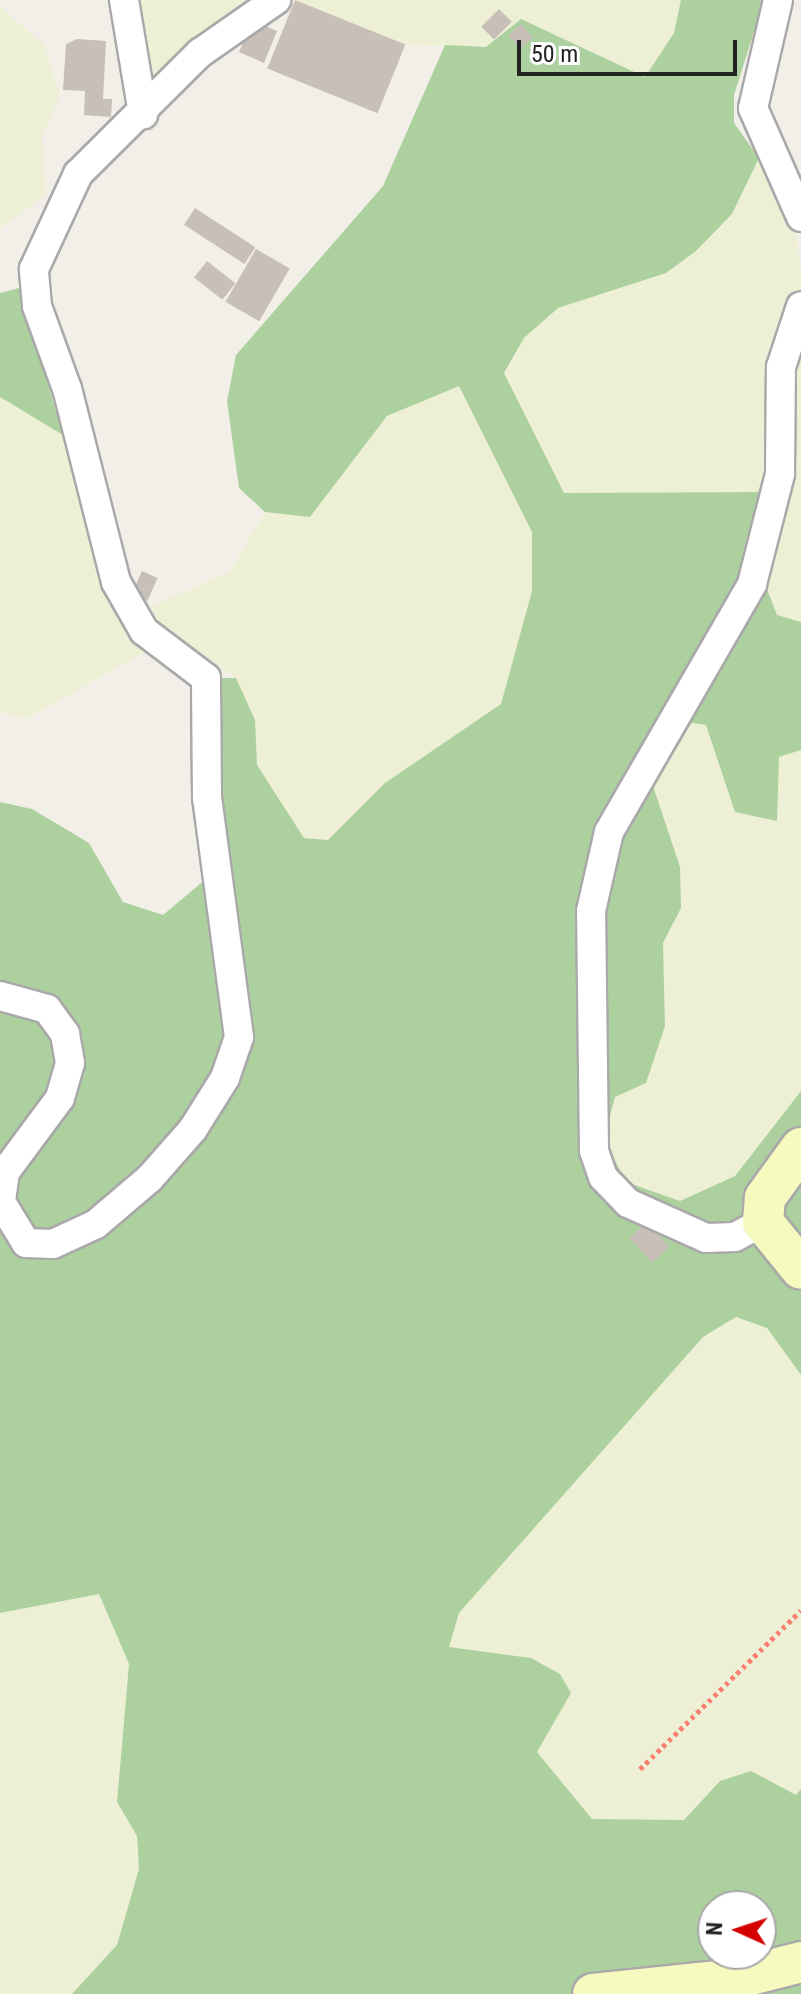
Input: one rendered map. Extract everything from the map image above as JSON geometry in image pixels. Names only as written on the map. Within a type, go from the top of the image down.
[{"type":"main road","points":[[801,1148],[765,1198],[763,1222],[801,1269]]},
{"type":"main road","points":[[593,1994],[735,1979],[801,1962]]},
{"type":"street","points":[[124,0],[143,114]]},
{"type":"street","points":[[0,996],[47,1009],[65,1034],[70,1063],[60,1098],[5,1172],[1,1202],[26,1243],[53,1244],[96,1224],[150,1178],[193,1129],[225,1078],[239,1037],[207,798],[206,678],[144,631],[116,582],[67,389],[37,306],[34,269],[78,174],[143,114],[200,53],[276,0]]},
{"type":"street","points":[[778,0],[753,108],[801,217]]},
{"type":"street","points":[[763,1222],[735,1237],[706,1238],[628,1203],[603,1177],[594,1151],[591,911],[609,832],[752,584],[780,474],[781,367],[801,306]]},
{"type":"path","points":[[640,1769],[801,1610]]},
{"type":"green space","points":[[134,0],[254,0],[146,96]]},
{"type":"green space","points":[[295,0],[681,0],[674,33],[646,77],[521,19],[486,47],[405,45],[377,114],[267,68]]},
{"type":"green space","points":[[681,0],[764,0],[734,95],[734,123],[759,158],[732,214],[696,251],[666,273],[558,308],[524,338],[504,373],[564,493],[790,492],[765,584],[777,615],[801,622],[801,750],[779,757],[777,821],[735,812],[706,725],[686,722],[653,786],[680,867],[681,908],[663,943],[665,1026],[646,1083],[615,1097],[604,1139],[626,1182],[680,1201],[735,1176],[801,1091],[801,1375],[767,1328],[736,1317],[703,1337],[459,1613],[449,1647],[531,1658],[560,1674],[571,1693],[537,1752],[592,1819],[684,1820],[720,1781],[751,1771],[796,1795],[801,1789],[801,1994],[72,1994],[117,1945],[139,1869],[137,1836],[117,1802],[129,1664],[99,1594],[0,1613],[0,802],[32,809],[89,843],[123,902],[163,915],[225,863],[220,678],[236,678],[255,720],[257,765],[304,838],[328,840],[385,783],[501,704],[532,591],[532,532],[459,386],[387,416],[310,517],[265,512],[239,488],[227,401],[236,355],[383,186],[445,45],[486,47],[521,19],[645,77],[674,33]]},
{"type":"green space","points":[[0,6],[45,46],[60,96],[42,137],[46,195],[0,228]]},
{"type":"green space","points":[[759,158],[796,231],[801,272],[801,622],[777,615],[765,584],[790,492],[563,493],[504,373],[524,338],[558,308],[666,273],[696,251],[732,214]]},
{"type":"green space","points":[[19,288],[63,435],[0,397],[0,293]]},
{"type":"green space","points":[[458,386],[532,532],[532,591],[501,704],[385,783],[327,840],[304,838],[257,765],[255,720],[236,678],[175,635],[27,719],[0,712],[0,397],[63,435],[120,611],[155,605],[230,571],[265,512],[310,517],[387,416]]},
{"type":"green space","points":[[686,722],[707,725],[735,812],[776,821],[779,757],[801,750],[801,1091],[735,1176],[680,1201],[626,1182],[604,1139],[615,1097],[665,1026],[663,943],[681,908],[680,867],[653,786]]},
{"type":"green space","points":[[736,1317],[767,1328],[801,1375],[801,1789],[796,1795],[720,1781],[684,1820],[592,1819],[537,1752],[571,1693],[449,1648],[458,1613],[703,1337]]},
{"type":"green space","points":[[99,1594],[129,1664],[117,1802],[137,1836],[139,1869],[117,1945],[72,1994],[0,1994],[0,1613]]},
{"type":"building","points":[[295,0],[405,45],[378,113],[267,69]]},
{"type":"building","points":[[499,9],[512,22],[494,39],[481,27]]},
{"type":"building","points":[[261,24],[277,31],[264,63],[239,52],[248,31],[257,34]]},
{"type":"building","points":[[521,24],[533,38],[520,49],[508,35]]},
{"type":"building","points":[[77,39],[106,41],[103,99],[112,99],[111,117],[84,115],[85,91],[63,90],[66,44]]},
{"type":"building","points":[[195,208],[255,247],[244,264],[184,225]]},
{"type":"building","points":[[256,249],[290,268],[259,321],[226,302]]},
{"type":"building","points":[[207,261],[235,283],[222,300],[194,278]]},
{"type":"building","points":[[142,571],[158,578],[147,601],[132,594]]},
{"type":"building","points":[[646,1222],[669,1247],[652,1263],[629,1238]]}]
